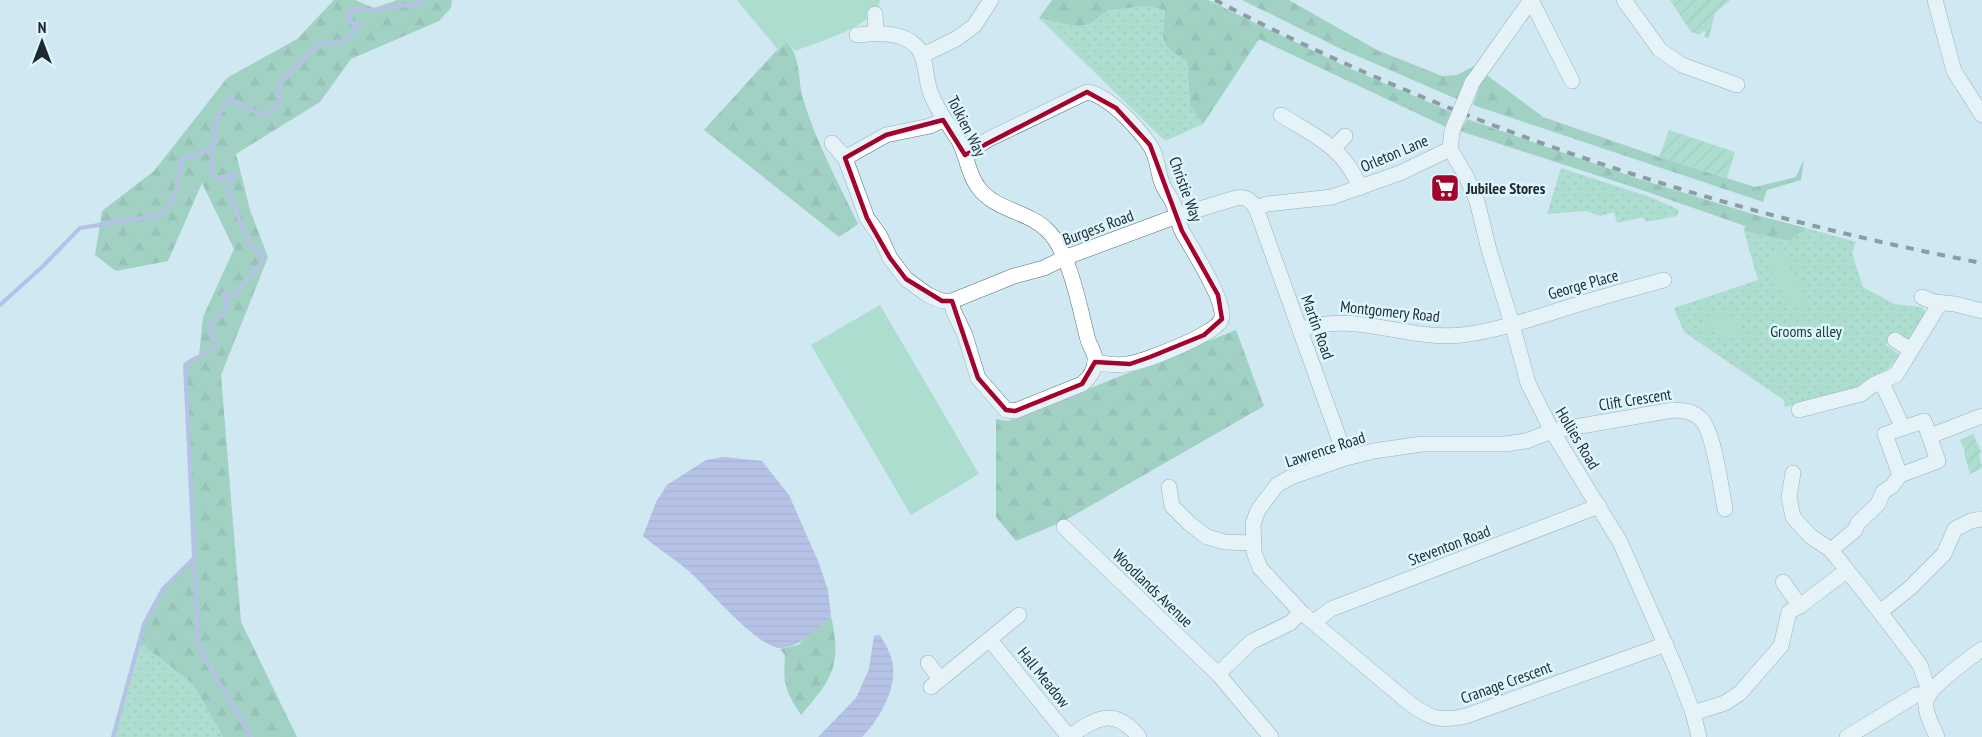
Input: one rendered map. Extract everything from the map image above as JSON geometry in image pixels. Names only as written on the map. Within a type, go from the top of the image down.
[{"type":"street","points":[[857,34],[897,35],[916,45],[923,55],[956,39],[974,26],[997,0]]},
{"type":"street","name":"Orleton Lane","points":[[1256,208],[1267,204],[1332,197],[1400,173],[1450,149],[1452,132],[1472,83],[1531,0],[1572,81]]},
{"type":"street","points":[[1624,0],[1660,50],[1682,65],[1737,85]]},
{"type":"street","points":[[1935,0],[1954,71],[1982,115]]},
{"type":"street","points":[[875,14],[876,33]]},
{"type":"street","name":"Tolkien Way","points":[[923,55],[930,94],[943,120],[965,154],[969,170],[978,188],[994,201],[1040,223],[1057,241],[1095,362]]},
{"type":"street","name":"Christie Way","points":[[965,154],[1087,92],[1094,93],[1116,108],[1150,145],[1156,158],[1162,183],[1173,203],[1182,231],[1218,295],[1222,306],[1222,320],[1204,335],[1130,364],[1112,365],[1095,362]]},
{"type":"street","points":[[1281,115],[1334,148],[1354,172],[1360,188]]},
{"type":"street","points":[[845,158],[886,135],[930,126],[943,120]]},
{"type":"street","points":[[1334,148],[1345,136]]},
{"type":"street","points":[[832,143],[845,158],[867,218],[880,236],[890,258],[906,279],[928,295],[942,301],[952,301],[953,310],[965,335],[978,378],[1006,410],[1015,411],[1082,384],[1090,376],[1095,362]]},
{"type":"street","name":"Hollies Road","points":[[1450,149],[1467,176],[1477,201],[1528,383],[1552,431],[1620,542],[1666,644],[1693,713],[1699,737]]},
{"type":"street","name":"Burgess Road","points":[[952,301],[1177,216],[1243,197],[1256,208]]},
{"type":"street","name":"Martin Road","points":[[1256,208],[1346,458]]},
{"type":"street","name":"George Place","points":[[1512,324],[1664,280]]},
{"type":"street","points":[[1923,297],[1940,303],[1955,304],[1982,311]]},
{"type":"street","points":[[1799,410],[1861,394],[1881,381],[1896,375],[1940,303]]},
{"type":"street","name":"Montgomery Road","points":[[1300,330],[1316,324],[1348,323],[1425,335],[1459,335],[1512,324]]},
{"type":"street","points":[[1895,340],[1911,350]]},
{"type":"street","points":[[1881,381],[1903,428]]},
{"type":"street","name":"Clift Crescent","points":[[1552,431],[1656,412],[1686,410],[1698,416],[1709,430],[1725,509]]},
{"type":"street","points":[[1930,436],[1982,416]]},
{"type":"street","points":[[1831,550],[1855,530],[1878,504],[1883,492],[1892,486],[1900,475],[1938,461],[1924,421],[1885,434],[1900,475]]},
{"type":"street","name":"Lawrence Road","points":[[1314,622],[1301,612],[1260,568],[1254,552],[1253,524],[1258,510],[1277,485],[1291,477],[1374,451],[1422,444],[1489,446],[1526,441],[1552,431]]},
{"type":"street","points":[[1793,473],[1789,497],[1793,517],[1810,536],[1831,550],[1920,666],[1928,697],[1926,709],[1937,737]]},
{"type":"street","points":[[1169,487],[1172,506],[1190,524],[1208,537],[1225,542],[1253,543]]},
{"type":"street","name":"Steventon Road","points":[[1314,622],[1331,609],[1599,506]]},
{"type":"street","points":[[1880,612],[1910,588],[1944,554],[1955,529],[1971,521],[1982,519]]},
{"type":"street","name":"Woodlands Avenue","points":[[1064,528],[1218,674],[1271,737]]},
{"type":"street","points":[[1693,713],[1725,703],[1740,693],[1781,646],[1789,612],[1846,571]]},
{"type":"street","points":[[1783,582],[1800,606]]},
{"type":"street","points":[[1218,674],[1251,642],[1290,623],[1301,612]]},
{"type":"street","points":[[928,663],[936,683],[1019,615]]},
{"type":"street","name":"Cranage Crescent","points":[[1314,622],[1408,702],[1429,716],[1449,720],[1466,716],[1666,644]]},
{"type":"street","name":"Hall Meadow","points":[[990,640],[1069,737]]},
{"type":"street","points":[[1928,697],[1934,688],[1982,649]]},
{"type":"street","points":[[1847,737],[1916,695],[1928,697]]},
{"type":"street","points":[[1069,737],[1093,721],[1107,718],[1120,720],[1131,727],[1139,737]]},
{"type":"highlighted area","points":[[1087,92],[1116,108],[1150,145],[1182,231],[1218,295],[1222,319],[1204,335],[1130,364],[1095,362],[1082,384],[1015,411],[1006,410],[978,378],[952,301],[942,301],[906,279],[890,258],[867,218],[845,158],[886,135],[943,120],[965,155]]},
{"type":"green space","points":[[334,0],[355,0],[374,8],[397,0],[452,0],[451,8],[439,21],[351,59],[320,102],[236,154],[250,210],[268,257],[221,375],[241,622],[297,737],[223,737],[193,684],[139,642],[144,624],[163,589],[194,558],[185,365],[192,358],[199,356],[203,317],[234,249],[202,183],[168,261],[116,271],[95,255],[102,211],[154,171],[227,78],[297,39]]},
{"type":"green space","points":[[737,0],[880,0],[869,18],[858,25],[795,51],[787,42],[778,50]]},
{"type":"green space","points":[[1052,0],[1208,0],[1351,69],[1456,114],[1451,128],[1444,126],[1259,39],[1203,124],[1190,106],[1187,61],[1166,46],[1164,41],[1165,10],[1147,6],[1109,10],[1091,23],[1078,26],[1039,18]]},
{"type":"green space","points":[[1242,0],[1289,0],[1377,50],[1442,76],[1457,75],[1474,66],[1476,68],[1459,100],[1339,48]]},
{"type":"green space","points":[[1670,0],[1730,0],[1715,13],[1709,38],[1704,37],[1706,32],[1703,31],[1700,35],[1691,32]]},
{"type":"green space","points":[[1147,6],[1165,10],[1164,41],[1166,46],[1187,61],[1190,106],[1203,124],[1165,141],[1039,18],[1091,23],[1109,10]]},
{"type":"green space","points":[[787,42],[795,56],[809,118],[858,224],[839,237],[704,130],[775,52]]},
{"type":"green space","points":[[1484,73],[1543,117],[1659,157],[1755,187],[1796,177],[1804,159],[1801,180],[1767,190],[1763,202],[1473,105]]},
{"type":"green space","points":[[1467,119],[1636,178],[1806,228],[1789,241],[1744,231],[1745,226],[1460,131]]},
{"type":"green space","points":[[1669,130],[1735,152],[1727,178],[1659,157]]},
{"type":"green space","points":[[1561,168],[1653,198],[1679,210],[1677,216],[1646,222],[1643,217],[1617,223],[1614,212],[1600,216],[1587,211],[1547,214]]},
{"type":"green space","name":"Grooms alley","points":[[1806,228],[1856,242],[1852,253],[1863,287],[1894,304],[1922,307],[1926,314],[1909,340],[1895,332],[1886,345],[1900,355],[1877,378],[1833,397],[1785,407],[1784,400],[1684,332],[1674,308],[1758,280],[1744,231],[1789,241]]},
{"type":"green space","points":[[1776,254],[1786,259],[1806,301],[1803,305],[1790,309],[1769,265],[1769,259]]},
{"type":"green space","points":[[880,305],[979,474],[911,515],[811,345]]},
{"type":"green space","points":[[1711,312],[1742,321],[1737,339],[1706,330]]},
{"type":"green space","points":[[1236,330],[1264,406],[1064,521],[1016,541],[996,517],[996,419],[1008,421]]},
{"type":"green space","points":[[1973,434],[1982,453],[1979,454],[1982,468],[1970,474],[1960,440]]},
{"type":"green space","points":[[831,616],[835,647],[832,670],[821,691],[801,715],[786,686],[785,655],[780,649],[798,645]]},
{"type":"green space","points":[[139,642],[193,684],[223,737],[113,737]]},
{"type":"shaded area","points":[[724,457],[762,461],[789,495],[828,590],[831,616],[808,636],[789,647],[773,646],[761,640],[736,619],[688,571],[643,536],[656,502],[667,485],[706,460]]},
{"type":"shaded area","points":[[880,635],[891,658],[893,675],[889,695],[880,713],[862,737],[818,737],[856,698],[869,669],[874,636]]},
{"type":"waterway","points":[[0,305],[80,228],[162,215],[175,195],[182,158],[201,154],[213,145],[218,115],[230,99],[263,116],[280,104],[279,84],[320,44],[344,41],[360,25],[348,21],[352,9],[376,10],[423,3],[424,0]]},
{"type":"waterway","points":[[213,145],[211,170],[215,179],[234,174],[227,190],[251,248],[261,251],[262,261],[234,295],[223,294],[228,310],[209,325],[216,346],[185,365],[198,641],[205,659],[252,737]]},
{"type":"waterway","points":[[113,737],[144,624],[163,589],[194,558]]},
{"type":"railway","points":[[1215,0],[1399,87],[1589,160],[1686,191],[1784,218],[1982,263]]},
{"type":"place","name":"Jubilee Stores","points":[[1445,188]]}]
